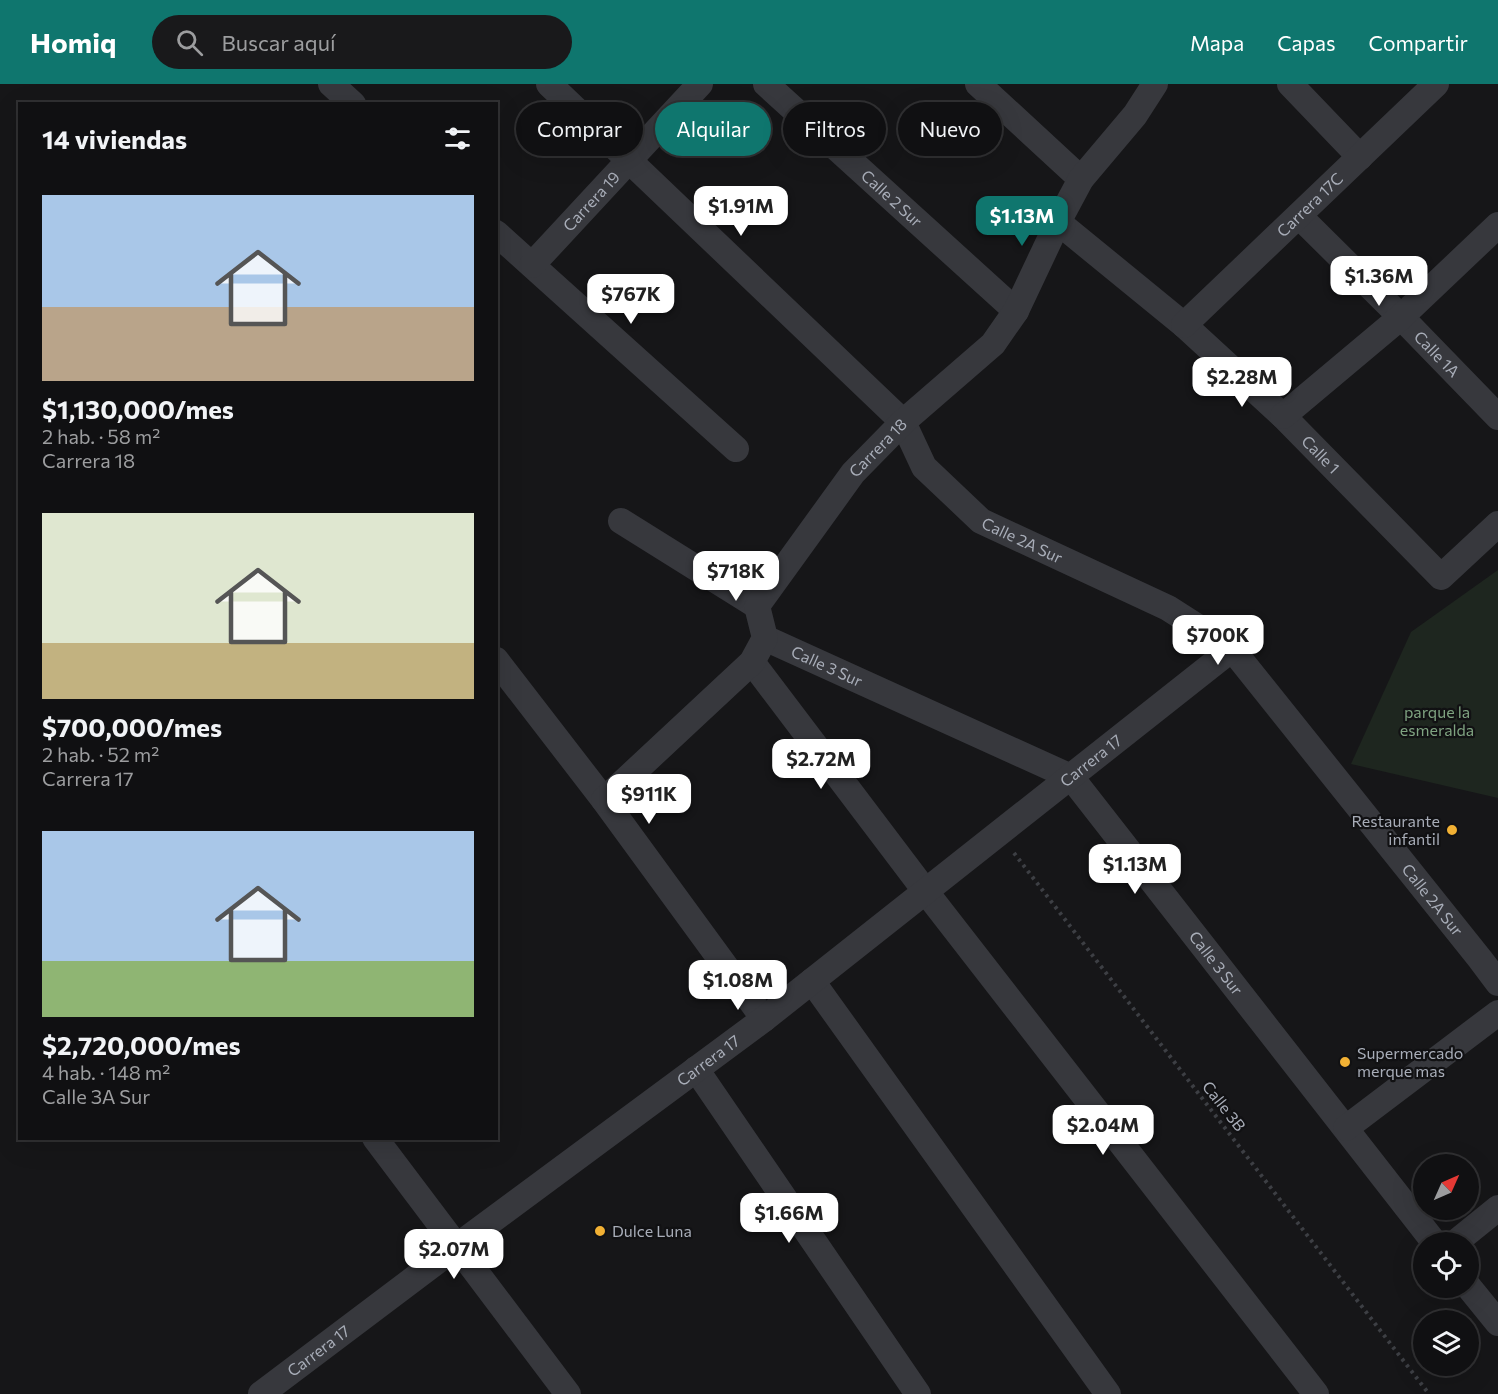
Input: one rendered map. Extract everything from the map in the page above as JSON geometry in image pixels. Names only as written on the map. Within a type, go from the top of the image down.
[{"type":"street","points":[[332,84],[351,102]]},
{"type":"street","name":"Calle 2A Sur","points":[[549,84],[903,422],[924,467],[981,521],[1168,608],[1233,649],[1489,952],[1498,983]]},
{"type":"street","name":"Carrera 19","points":[[532,265],[700,84]]},
{"type":"street","name":"Calle 2 Sur","points":[[766,84],[1016,311]]},
{"type":"street","points":[[978,84],[1081,179]]},
{"type":"street","name":"Carrera 18","points":[[757,606],[853,473],[903,422],[993,345],[1016,311],[1081,179],[1135,115],[1155,84]]},
{"type":"street","points":[[1290,84],[1360,157]]},
{"type":"street","name":"Carrera 17C","points":[[1184,324],[1436,84]]},
{"type":"street","name":"Calle 1A","points":[[1299,216],[1498,417]]},
{"type":"street","name":"Calle 1","points":[[1058,222],[1184,324],[1282,416],[1441,577],[1498,524]]},
{"type":"street","points":[[1282,416],[1401,317],[1498,225]]},
{"type":"street","points":[[498,235],[736,449]]},
{"type":"street","points":[[604,800],[752,662],[765,638],[757,606],[621,521]]},
{"type":"street","name":"Calle 3 Sur","points":[[765,638],[1071,777],[1426,1232]]},
{"type":"street","name":"Carrera 17","points":[[261,1394],[764,1019],[1233,649]]},
{"type":"street","points":[[752,662],[926,892],[1316,1394]]},
{"type":"street","points":[[498,663],[604,800],[764,1019]]},
{"type":"street","points":[[812,981],[1108,1394]]},
{"type":"street","points":[[1346,1128],[1498,1013]]},
{"type":"street","points":[[696,1069],[918,1394]]},
{"type":"street","points":[[376,1140],[568,1394]]},
{"type":"street","points":[[1468,1232],[1498,1208]]},
{"type":"street","points":[[1478,1298],[1498,1323]]},
{"type":"path","name":"Calle 3B","points":[[999,833],[1429,1394]]},
{"type":"green space","name":"parque la esmeralda","points":[[1498,570],[1498,798],[1351,764],[1411,632]]},
{"type":"place","name":"Restaurante infantil","points":[[1452,830]]},
{"type":"place","name":"Supermercado merque mas","points":[[1345,1062]]},
{"type":"place","name":"Dulce Luna","points":[[600,1231]]}]
